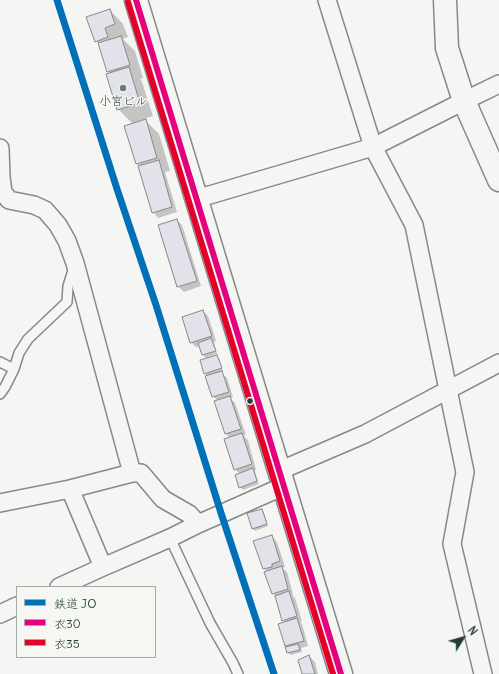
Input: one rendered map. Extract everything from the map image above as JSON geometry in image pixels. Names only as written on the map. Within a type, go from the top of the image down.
[{"type":"street","points":[[136,0],[341,674]]},
{"type":"street","points":[[327,0],[373,147],[414,225],[465,472],[452,544],[483,674]]},
{"type":"street","points":[[445,0],[447,48],[464,101],[499,180]]},
{"type":"street","points":[[196,199],[373,147],[499,84]]},
{"type":"street","points":[[0,148],[3,192],[10,200],[34,205],[45,210],[58,225],[67,241],[75,264],[132,473]]},
{"type":"street","points":[[61,586],[198,524],[499,364]]},
{"type":"street","points":[[0,504],[70,490],[132,473],[141,473],[162,499],[189,514],[198,524]]},
{"type":"street","points":[[70,490],[103,567]]},
{"type":"street","points":[[0,614],[16,606]]},
{"type":"lane","points":[[0,394],[14,370],[19,353],[28,339],[67,302],[68,286],[75,264]]},
{"type":"lane","points":[[0,362],[14,370]]},
{"type":"lane","points":[[170,538],[210,623],[238,674]]},
{"type":"building","points":[[110,9],[115,24],[105,28],[108,37],[95,42],[86,17]]},
{"type":"building","points":[[121,36],[130,65],[107,72],[98,43]]},
{"type":"building","name":"小宮ビル","points":[[129,67],[140,103],[117,110],[106,74]]},
{"type":"building","points":[[146,119],[157,158],[136,164],[124,126]]},
{"type":"building","points":[[159,160],[172,207],[152,213],[138,166]]},
{"type":"building","points":[[177,219],[197,281],[177,287],[158,225]]},
{"type":"building","points":[[203,310],[212,336],[190,343],[182,317]]},
{"type":"building","points":[[211,338],[216,351],[202,355],[198,343]]},
{"type":"building","points":[[217,355],[222,368],[204,374],[200,360]]},
{"type":"building","points":[[222,371],[229,392],[212,397],[205,376]]},
{"type":"building","points":[[230,396],[241,429],[225,434],[214,401]]},
{"type":"building","points":[[242,433],[252,464],[234,470],[224,439]]},
{"type":"building","points":[[253,468],[257,481],[239,488],[235,475]]},
{"type":"building","points":[[262,509],[267,524],[252,529],[247,513]]},
{"type":"building","points":[[272,535],[280,561],[272,564],[272,567],[263,569],[253,541]]},
{"type":"building","points":[[282,566],[288,589],[272,594],[264,572]]},
{"type":"building","points":[[289,591],[297,616],[282,621],[275,596]]},
{"type":"building","points":[[297,618],[304,641],[285,646],[278,624]]},
{"type":"building","points":[[298,644],[300,650],[287,653],[285,647]]},
{"type":"building","points":[[309,655],[315,674],[302,674],[298,660]]},
{"type":"rail line","name":"JO","points":[[57,0],[274,674]]},
{"type":"transit line","name":"衣30","points":[[136,0],[341,674]]},
{"type":"transit line","name":"衣35","points":[[128,2],[333,674]]},
{"type":"place","name":"小宮ビル","points":[[123,88]]}]
